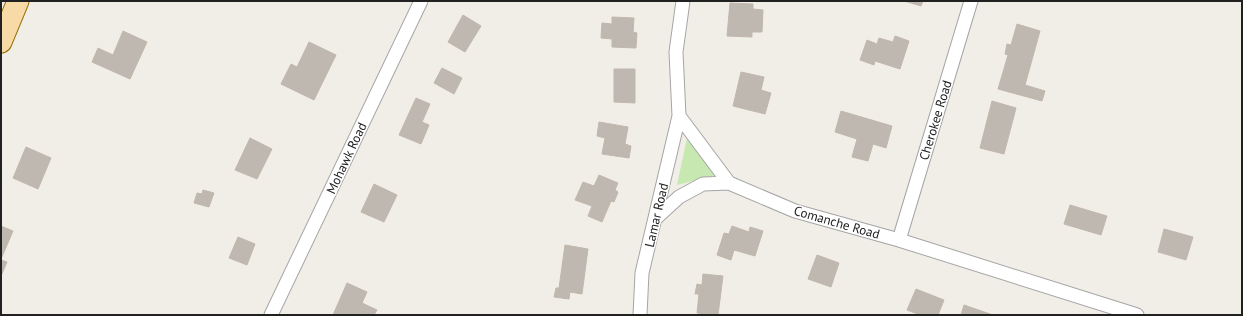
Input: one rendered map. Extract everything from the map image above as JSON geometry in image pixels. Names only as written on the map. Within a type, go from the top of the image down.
[{"type":"main road","points":[[1,42],[18,1]]},
{"type":"street","name":"Mohawk Road","points":[[272,315],[420,1]]},
{"type":"street","points":[[683,1],[676,52],[679,116],[729,183]]},
{"type":"street","name":"Cherokee Road","points":[[899,240],[971,1]]},
{"type":"street","name":"Lamar Road","points":[[640,315],[642,273],[679,116]]},
{"type":"street","points":[[655,220],[679,197],[703,184],[729,183]]},
{"type":"street","name":"Comanche Road","points":[[729,183],[795,211],[899,240],[1137,315]]},
{"type":"green space","points":[[687,138],[717,175],[677,185]]},
{"type":"building","points":[[904,1],[923,1],[921,6]]},
{"type":"building","points":[[730,3],[753,4],[753,9],[763,10],[762,32],[752,32],[752,37],[727,36]]},
{"type":"building","points":[[463,15],[481,26],[465,52],[448,42]]},
{"type":"building","points":[[612,17],[634,18],[633,32],[637,33],[636,48],[612,47],[612,39],[601,38],[602,23],[612,24]]},
{"type":"building","points":[[1017,24],[1040,31],[1025,85],[1045,91],[1042,101],[998,89],[1008,55],[1005,54],[1007,44],[1011,45]]},
{"type":"building","points":[[123,31],[147,42],[130,79],[92,62],[98,48],[113,55]]},
{"type":"building","points":[[895,36],[909,41],[900,69],[875,61],[874,65],[860,60],[867,40],[877,44],[879,38],[893,42]]},
{"type":"building","points":[[309,42],[336,55],[314,100],[281,84],[291,64],[297,67]]},
{"type":"building","points":[[442,68],[462,78],[454,94],[434,83]]},
{"type":"building","points":[[614,69],[635,69],[635,103],[614,102]]},
{"type":"building","points":[[741,72],[764,77],[761,90],[771,93],[765,114],[733,106]]},
{"type":"building","points":[[416,98],[430,104],[422,122],[429,125],[421,144],[399,135]]},
{"type":"building","points":[[992,101],[1016,108],[1004,154],[980,148]]},
{"type":"building","points":[[841,111],[892,126],[886,148],[873,144],[868,161],[852,157],[857,139],[835,132]]},
{"type":"building","points":[[599,122],[628,127],[625,144],[631,146],[629,158],[602,154],[605,138],[597,136]]},
{"type":"building","points":[[250,138],[272,149],[257,179],[235,170]]},
{"type":"building","points":[[26,147],[51,158],[38,189],[13,178]]},
{"type":"building","points":[[599,175],[618,183],[615,190],[618,192],[614,202],[611,201],[602,222],[588,216],[592,206],[575,200],[583,182],[594,186]]},
{"type":"building","points":[[374,184],[397,195],[384,222],[361,212]]},
{"type":"building","points":[[203,190],[214,193],[209,207],[194,203],[197,193],[202,194]]},
{"type":"building","points":[[1070,205],[1107,216],[1101,235],[1064,224]]},
{"type":"building","points":[[1,226],[13,231],[1,259]]},
{"type":"building","points":[[732,226],[749,232],[750,227],[763,231],[755,256],[734,250],[731,260],[717,255],[724,233],[729,234]]},
{"type":"building","points":[[1164,229],[1193,237],[1186,260],[1158,252]]},
{"type":"building","points":[[238,237],[255,244],[247,265],[229,258]]},
{"type":"building","points":[[565,245],[588,249],[582,294],[570,292],[569,299],[554,297],[556,288],[559,288]]},
{"type":"building","points":[[817,255],[839,263],[831,287],[808,279]]},
{"type":"building","points":[[1,260],[7,262],[1,276]]},
{"type":"building","points":[[703,274],[723,276],[718,315],[697,313],[699,294],[695,294],[697,284],[702,285]]},
{"type":"building","points":[[347,283],[367,292],[362,303],[377,310],[374,315],[333,315]]},
{"type":"building","points":[[916,289],[944,300],[938,315],[920,315],[907,310]]},
{"type":"building","points":[[964,305],[993,315],[961,315]]}]
